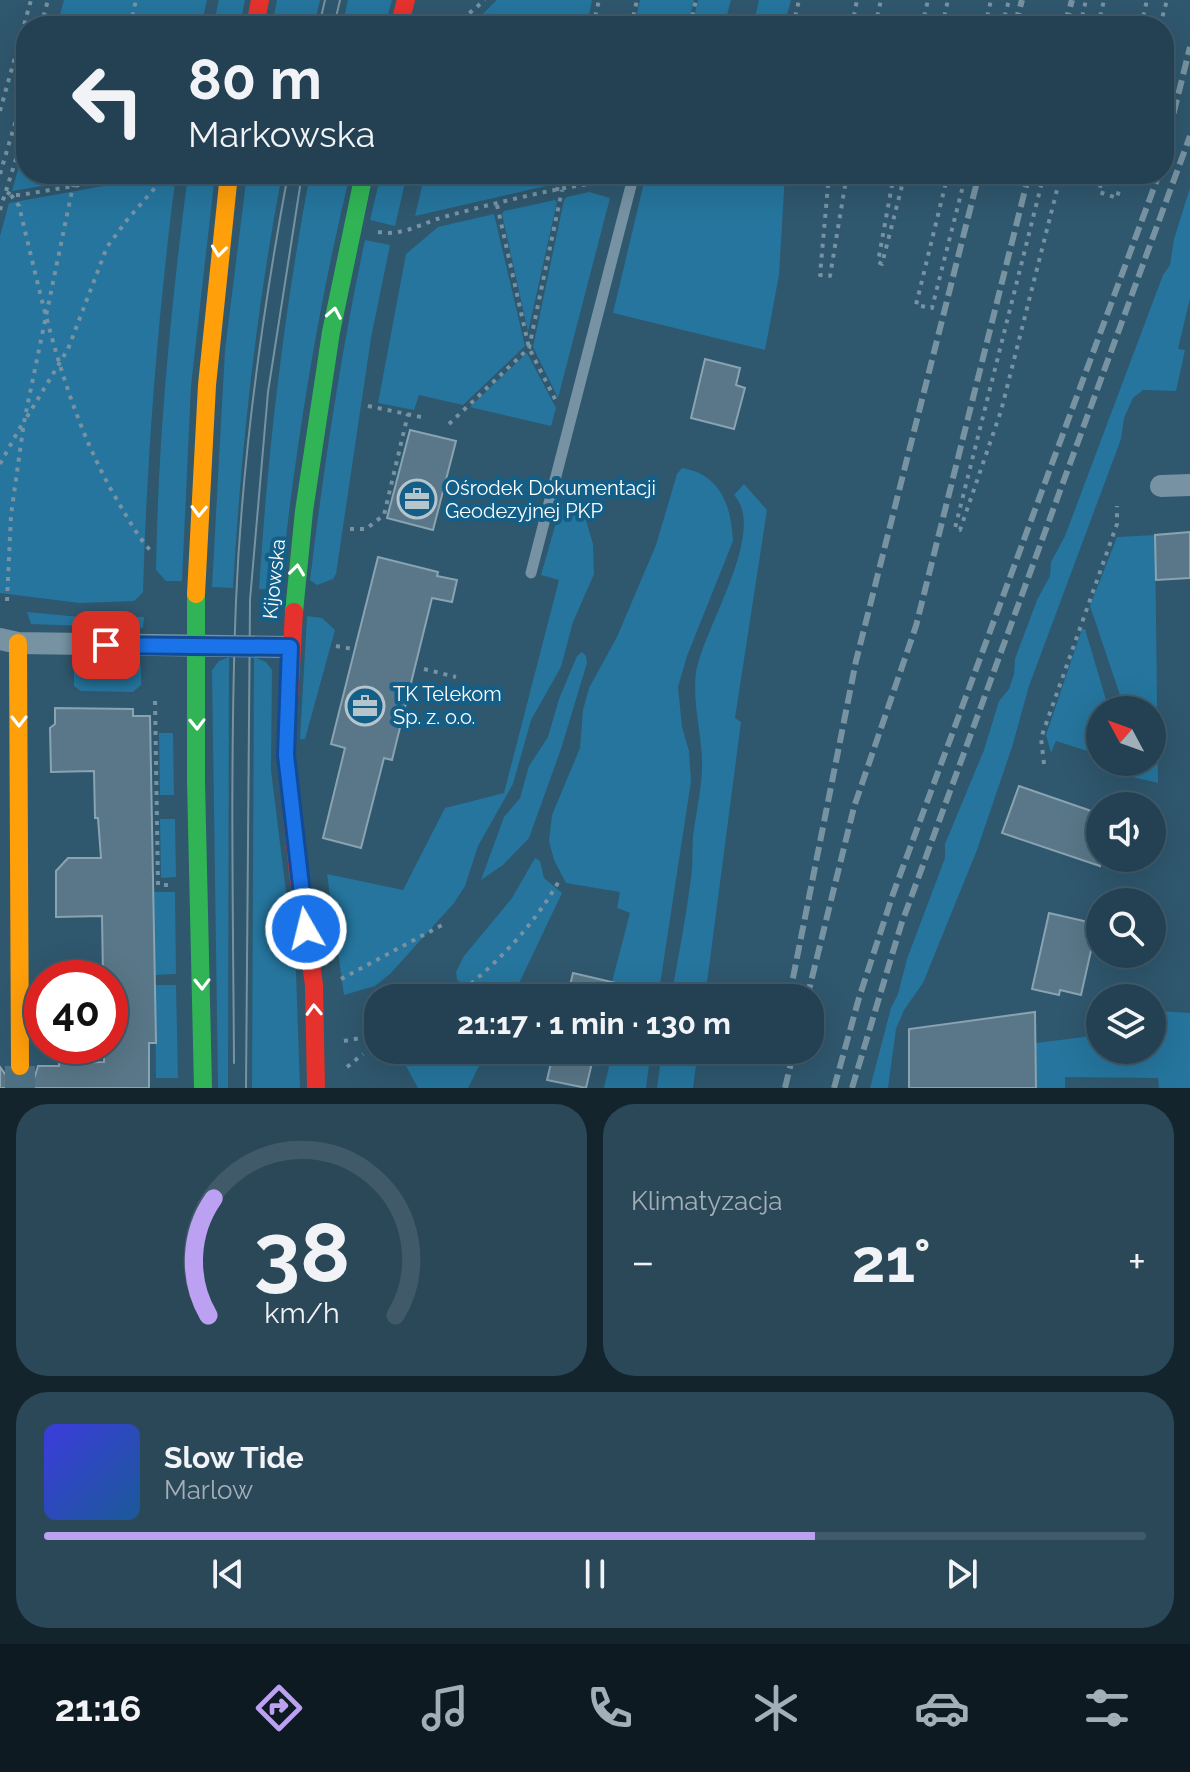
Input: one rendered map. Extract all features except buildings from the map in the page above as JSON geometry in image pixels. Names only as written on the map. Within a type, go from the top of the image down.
[{"type":"street","points":[[203,1088],[196,646],[198,537],[216,277],[228,184]]},
{"type":"street","name":"Kijowska","points":[[316,1088],[314,985],[286,755],[290,647],[300,541],[316,427],[341,274],[362,184]]},
{"type":"street","points":[[1161,486],[1190,485]]},
{"type":"street","points":[[20,1066],[9,641],[290,647]]},
{"type":"lane","points":[[531,573],[631,184]]},
{"type":"path","points":[[466,16],[485,0]]},
{"type":"path","points":[[0,111],[16,54]]},
{"type":"path","points":[[0,174],[16,120]]},
{"type":"path","points":[[0,210],[9,194],[16,166]]},
{"type":"path","points":[[9,194],[85,184]]},
{"type":"path","points":[[0,464],[68,349],[107,247],[158,184]]},
{"type":"path","points":[[449,424],[529,348],[559,184]]},
{"type":"path","points":[[352,226],[393,235],[440,219],[589,184]]},
{"type":"path","points":[[617,184],[630,187]]},
{"type":"path","points":[[828,184],[820,275],[830,276],[845,184]]},
{"type":"path","points":[[892,184],[878,262],[882,264],[902,184]]},
{"type":"path","points":[[946,184],[916,305],[932,308],[963,184]]},
{"type":"path","points":[[1041,184],[955,528],[960,530],[1001,411],[1058,184]]},
{"type":"path","points":[[1101,184],[1099,192],[1117,198],[1120,184]]},
{"type":"path","points":[[7,601],[11,515],[24,422],[73,186]]},
{"type":"path","points":[[9,194],[19,206],[45,319],[74,412],[93,457],[137,535],[150,550]]},
{"type":"path","points":[[497,205],[529,348],[560,406]]},
{"type":"path","points":[[368,406],[421,417]]},
{"type":"path","points":[[350,529],[366,529],[384,515],[408,414]]},
{"type":"path","points":[[1044,764],[1041,738],[1117,524],[1117,506]]},
{"type":"path","points":[[336,646],[353,649]]},
{"type":"path","points":[[424,669],[456,677]]},
{"type":"path","points":[[155,701],[158,885],[179,885]]},
{"type":"path","points":[[156,808],[167,807]]},
{"type":"path","points":[[470,984],[534,921],[559,881]]},
{"type":"path","points":[[339,980],[444,924]]},
{"type":"path","points":[[344,1041],[364,1037]]},
{"type":"path","points":[[347,1067],[363,1054]]},
{"type":"shaded area","points":[[64,0],[207,0],[203,16],[60,16]]},
{"type":"shaded area","points":[[219,0],[245,0],[242,16],[215,16]]},
{"type":"shaded area","points":[[277,0],[320,0],[316,16],[274,16]]},
{"type":"shaded area","points":[[348,0],[392,0],[388,16],[344,16]]},
{"type":"shaded area","points":[[497,0],[592,0],[589,16],[480,16]]},
{"type":"shaded area","points":[[640,0],[694,0],[690,16],[636,16]]},
{"type":"shaded area","points":[[698,0],[731,0],[727,16],[694,16]]},
{"type":"shaded area","points":[[759,0],[791,0],[787,16],[755,16]]},
{"type":"shaded area","points":[[16,177],[16,184],[54,184],[12,191]]},
{"type":"shaded area","points":[[114,184],[175,184],[154,383],[143,592],[134,601],[79,603],[0,593],[0,236],[9,203]]},
{"type":"shaded area","points":[[187,184],[214,184],[191,386],[182,581],[166,581],[156,570],[159,471],[171,322]]},
{"type":"shaded area","points":[[246,184],[280,184],[251,380],[233,588],[212,587],[225,350]]},
{"type":"shaded area","points":[[308,184],[348,184],[308,381],[280,590],[259,589],[267,484],[292,277]]},
{"type":"shaded area","points":[[379,184],[405,184],[395,226],[370,220]]},
{"type":"shaded area","points":[[423,184],[550,184],[550,185],[415,216]]},
{"type":"shaded area","points":[[644,184],[784,184],[779,275],[765,350],[613,313]]},
{"type":"shaded area","points":[[1190,188],[1190,298],[1178,349],[1185,350],[1176,391],[1143,390],[1133,398],[1124,418],[1121,439],[1029,686],[977,850],[923,983],[904,1010],[896,1029],[888,1088],[870,1088],[891,1008],[945,858],[945,844],[984,750],[999,701],[1009,689],[1015,659],[1037,600],[1050,576],[1051,562],[1065,536],[1163,275],[1170,265],[1174,239]]},
{"type":"shaded area","points":[[589,192],[610,198],[558,398],[533,347],[564,200]]},
{"type":"shaded area","points":[[557,202],[528,332],[502,214]]},
{"type":"shaded area","points":[[494,214],[525,346],[463,405],[419,395],[414,410],[378,403],[406,254],[438,227]]},
{"type":"shaded area","points":[[365,240],[390,245],[371,338],[336,574],[333,579],[317,585],[310,580],[321,495]]},
{"type":"shaded area","points":[[527,353],[556,408],[551,426],[470,407]]},
{"type":"shaded area","points":[[682,468],[706,477],[715,485],[730,515],[733,541],[687,656],[678,687],[691,781],[660,984],[620,984],[612,982],[630,913],[617,908],[620,892],[566,883],[554,860],[549,841],[552,815],[580,748],[583,710],[589,688],[617,637],[656,545],[677,474]]},
{"type":"shaded area","points":[[744,484],[767,510],[735,718],[741,722],[707,984],[673,984],[689,893],[701,778],[696,672],[739,555],[743,532],[742,511],[734,495]]},
{"type":"shaded area","points":[[561,505],[574,509],[586,520],[593,544],[594,574],[573,622],[561,667],[531,720],[513,784],[478,846],[465,886],[454,903],[390,974],[378,984],[364,984],[364,989],[344,995],[327,874],[403,890],[445,808],[504,793],[559,580],[541,575]]},
{"type":"shaded area","points":[[1155,535],[1157,696],[1120,696],[1090,606],[1117,537]]},
{"type":"shaded area","points":[[27,612],[80,617],[144,617],[143,628],[31,624]]},
{"type":"shaded area","points":[[307,616],[322,618],[335,630],[305,739],[300,739]]},
{"type":"shaded area","points":[[1082,629],[1085,629],[1105,696],[1086,696],[1086,751],[1056,741],[1051,753],[1046,735]]},
{"type":"shaded area","points":[[582,652],[587,663],[529,838],[503,865],[481,880],[504,817],[520,798],[529,766],[548,737],[559,699],[577,656]]},
{"type":"shaded area","points":[[229,657],[228,1088],[218,1088],[212,670],[219,661]]},
{"type":"shaded area","points":[[254,657],[266,662],[272,670],[271,770],[296,973],[300,1088],[252,1088]]},
{"type":"shaded area","points":[[74,665],[141,666],[141,685],[133,692],[81,691],[74,686]]},
{"type":"shaded area","points":[[159,733],[173,733],[174,795],[160,795]]},
{"type":"shaded area","points":[[1128,776],[1158,776],[1158,783]]},
{"type":"shaded area","points":[[160,819],[175,819],[176,877],[161,878]]},
{"type":"shaded area","points":[[535,858],[540,861],[544,878],[562,893],[519,984],[463,984],[457,980],[456,972],[464,956],[512,898]]},
{"type":"shaded area","points":[[146,892],[175,892],[176,974],[155,975],[154,917]]},
{"type":"shaded area","points":[[155,985],[176,985],[178,1078],[156,1078]]},
{"type":"shaded area","points":[[1166,1011],[1190,1013],[1190,1088],[1159,1088],[1158,1078],[1065,1077],[1065,1088],[1036,1088],[1036,1043],[1086,1037],[1086,1064],[1166,1064]]},
{"type":"shaded area","points":[[480,1064],[468,1088],[418,1088],[406,1066]]},
{"type":"shaded area","points":[[610,1064],[649,1064],[646,1088],[604,1088]]},
{"type":"shaded area","points":[[660,1064],[696,1064],[693,1088],[657,1088]]},
{"type":"tunnel","points":[[20,1066],[20,1088]]},
{"type":"tram line","points":[[321,16],[325,0]]},
{"type":"tram line","points":[[336,16],[340,0]]},
{"type":"tram line","points":[[234,1063],[232,774],[239,548],[254,387],[286,184]]},
{"type":"tram line","points":[[246,1088],[250,600],[268,392],[300,184]]},
{"type":"railway","points":[[1018,16],[1022,0]]},
{"type":"railway","points":[[1068,16],[1072,0]]},
{"type":"railway","points":[[1174,112],[1190,47]]},
{"type":"railway","points":[[1174,180],[1190,136]]},
{"type":"railway","points":[[792,984],[856,661],[976,184]]},
{"type":"railway","points":[[810,984],[854,807],[916,626],[1026,184]]},
{"type":"railway","points":[[834,1088],[893,894],[1155,184]]},
{"type":"railway","points":[[852,1088],[901,925],[1172,184]]},
{"type":"railway","points":[[785,1088],[791,1064]]},
{"type":"traffic: fast","points":[[294,612],[304,511],[331,332],[362,184]]},
{"type":"traffic: fast","points":[[196,594],[196,781],[203,1088]]},
{"type":"traffic: slow","points":[[196,594],[207,385],[228,184]]},
{"type":"traffic: slow","points":[[18,643],[20,1066]]},
{"type":"traffic: jam","points":[[257,16],[260,0]]},
{"type":"traffic: jam","points":[[402,16],[406,0]]},
{"type":"traffic: jam","points":[[294,612],[286,755],[314,985],[316,1088]]},
{"type":"place","name":"Ośrodek Dokumentacji Geodezyjnej PKP","points":[[417,499]]},
{"type":"place","name":"TK Telekom Sp. z. o.o.","points":[[365,706]]},
{"type":"route","points":[[106,645],[290,647],[286,755],[306,929]]}]
